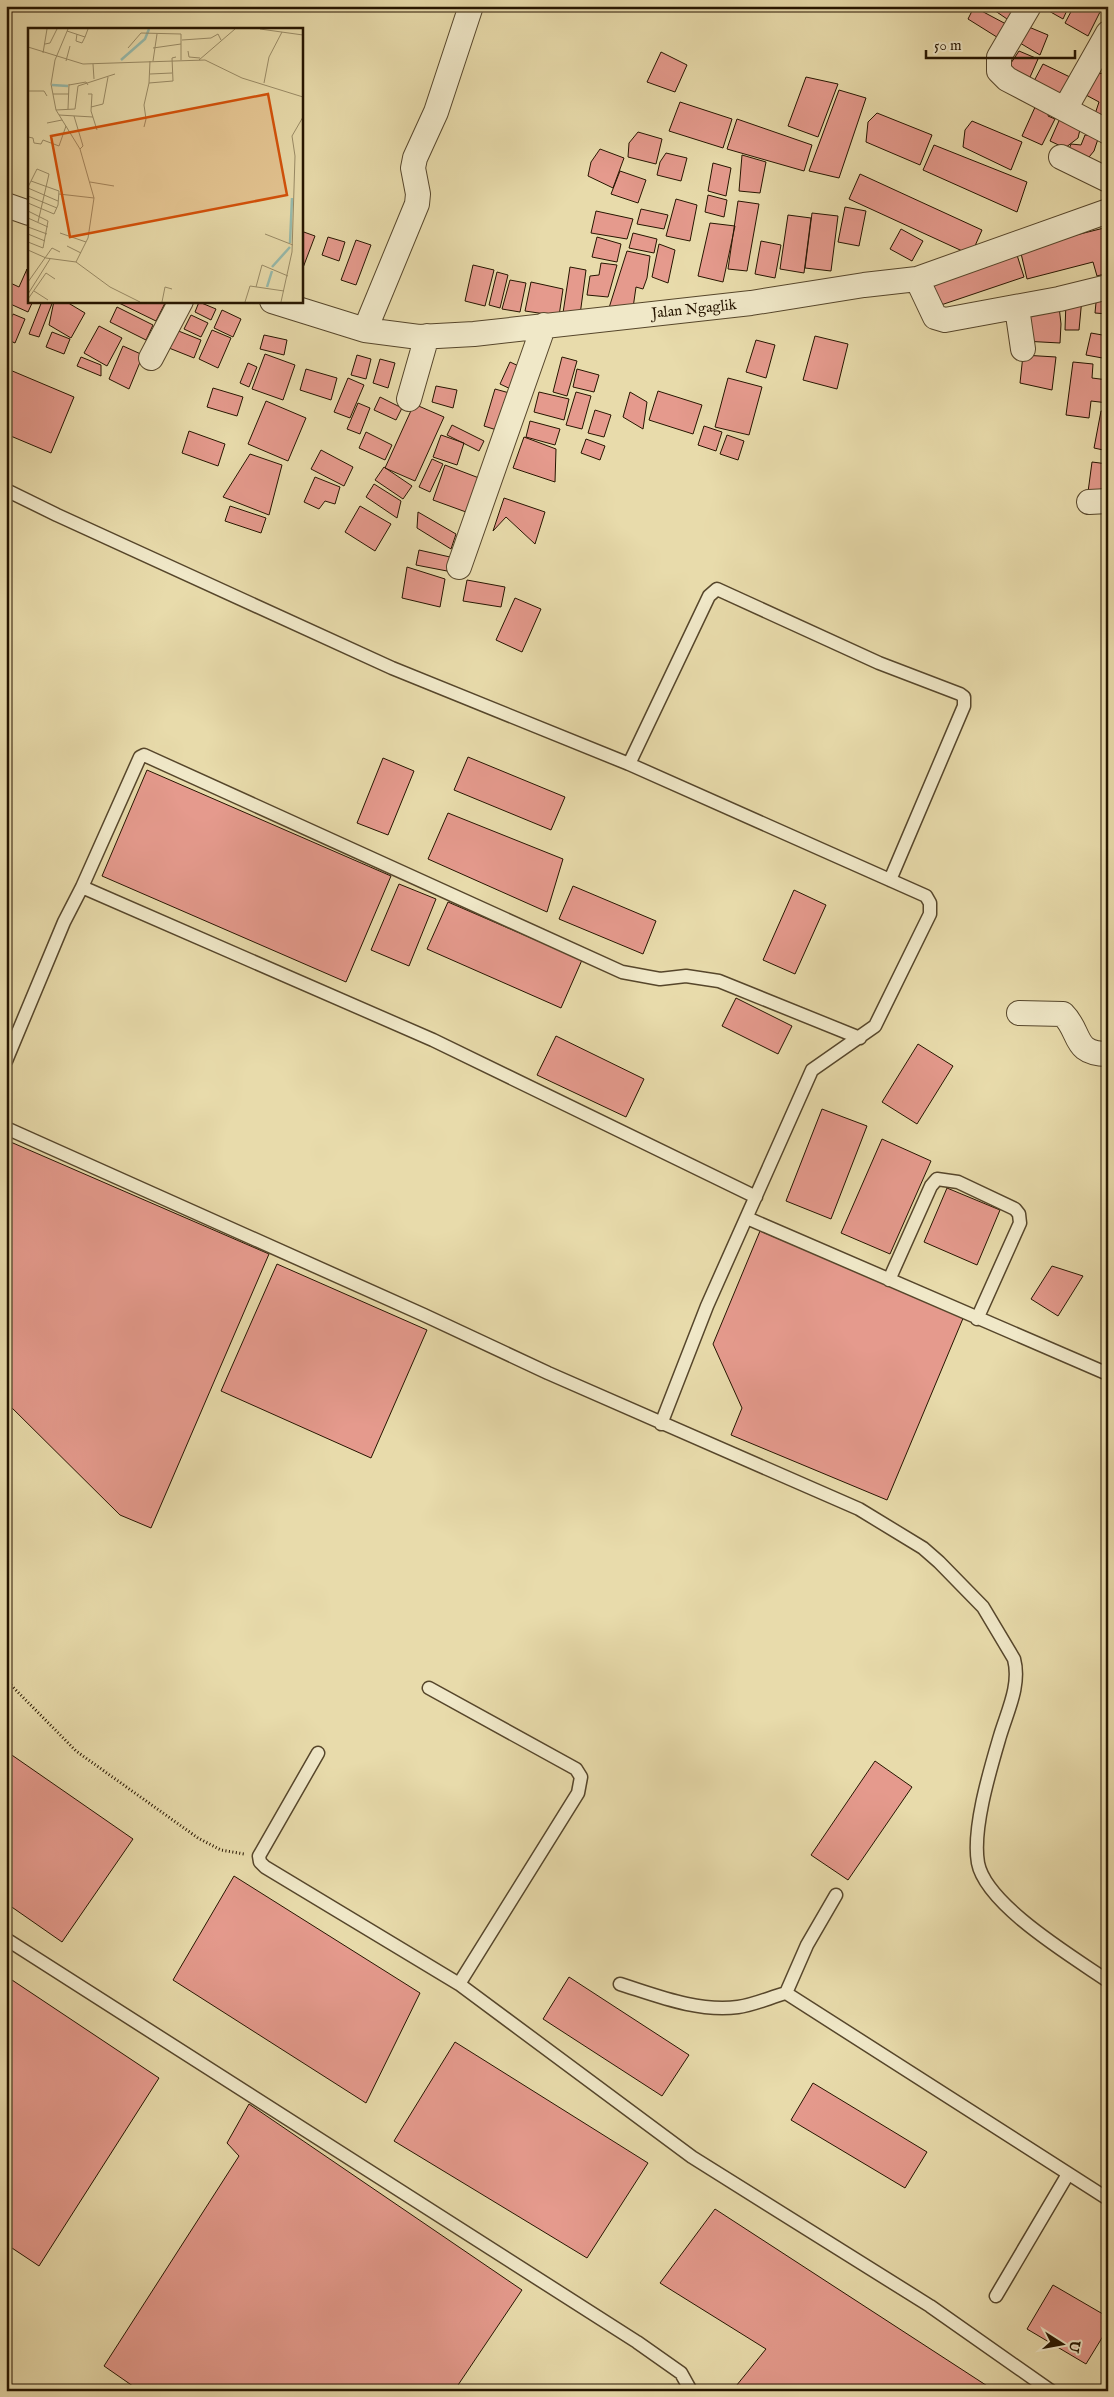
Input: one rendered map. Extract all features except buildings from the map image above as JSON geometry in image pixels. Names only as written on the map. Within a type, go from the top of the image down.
[{"type":"street","points":[[366,330],[417,204],[415,158],[436,112],[471,6]]},
{"type":"street","points":[[1030,6],[999,57],[999,72],[1007,79],[1108,132]]},
{"type":"street","points":[[1065,110],[1108,33]]},
{"type":"street","points":[[1061,156],[1108,180]]},
{"type":"street","points":[[6,205],[28,213]]},
{"type":"street","name":"Jalan Ngaglik","points":[[275,302],[366,330],[427,336],[474,334],[751,303],[917,279],[1108,211]]},
{"type":"street","points":[[917,279],[935,317],[940,320],[949,321],[1018,308],[1108,287]]},
{"type":"street","points":[[151,358],[180,302]]},
{"type":"street","points":[[1018,308],[1023,349]]},
{"type":"street","points":[[459,567],[544,325]]},
{"type":"street","points":[[409,399],[427,336]]},
{"type":"street","points":[[1019,1013],[1063,1014],[1071,1022],[1077,1041],[1082,1048],[1098,1054],[1108,1054]]},
{"type":"lane","points":[[6,490],[392,668],[629,764],[926,896],[930,903],[930,914],[875,1026],[812,1070],[707,1306],[661,1424]]},
{"type":"lane","points":[[629,764],[709,596],[717,590],[879,664],[960,694],[964,697],[964,706],[890,880]]},
{"type":"lane","points":[[6,1061],[64,922],[82,887],[140,757],[144,755],[622,972],[660,979],[686,976],[719,981],[860,1038]]},
{"type":"lane","points":[[82,887],[433,1040],[756,1197]]},
{"type":"lane","points":[[6,1128],[661,1424],[859,1509],[923,1548],[983,1607],[1014,1659],[1017,1677],[994,1758],[978,1830],[976,1846],[981,1873],[996,1895],[1034,1929],[1108,1981]]},
{"type":"lane","points":[[889,1280],[931,1186],[937,1179],[958,1182],[1015,1209],[1020,1223],[977,1319]]},
{"type":"lane","points":[[747,1218],[1108,1374]]},
{"type":"lane","points":[[429,1688],[576,1769],[581,1778],[578,1793],[459,1984]]},
{"type":"lane","points":[[318,1754],[259,1856],[260,1862],[264,1867],[459,1984],[692,2157],[930,2306],[1051,2391]]},
{"type":"lane","points":[[786,1993],[807,1945],[836,1894]]},
{"type":"lane","points":[[6,1939],[637,2342],[681,2373],[691,2391]]},
{"type":"lane","points":[[620,1984],[688,2005],[705,2007],[738,2007],[786,1993],[1108,2199]]},
{"type":"lane","points":[[996,2296],[1068,2174]]},
{"type":"path","points":[[6,1680],[76,1751],[198,1838],[221,1850],[259,1856]]}]
